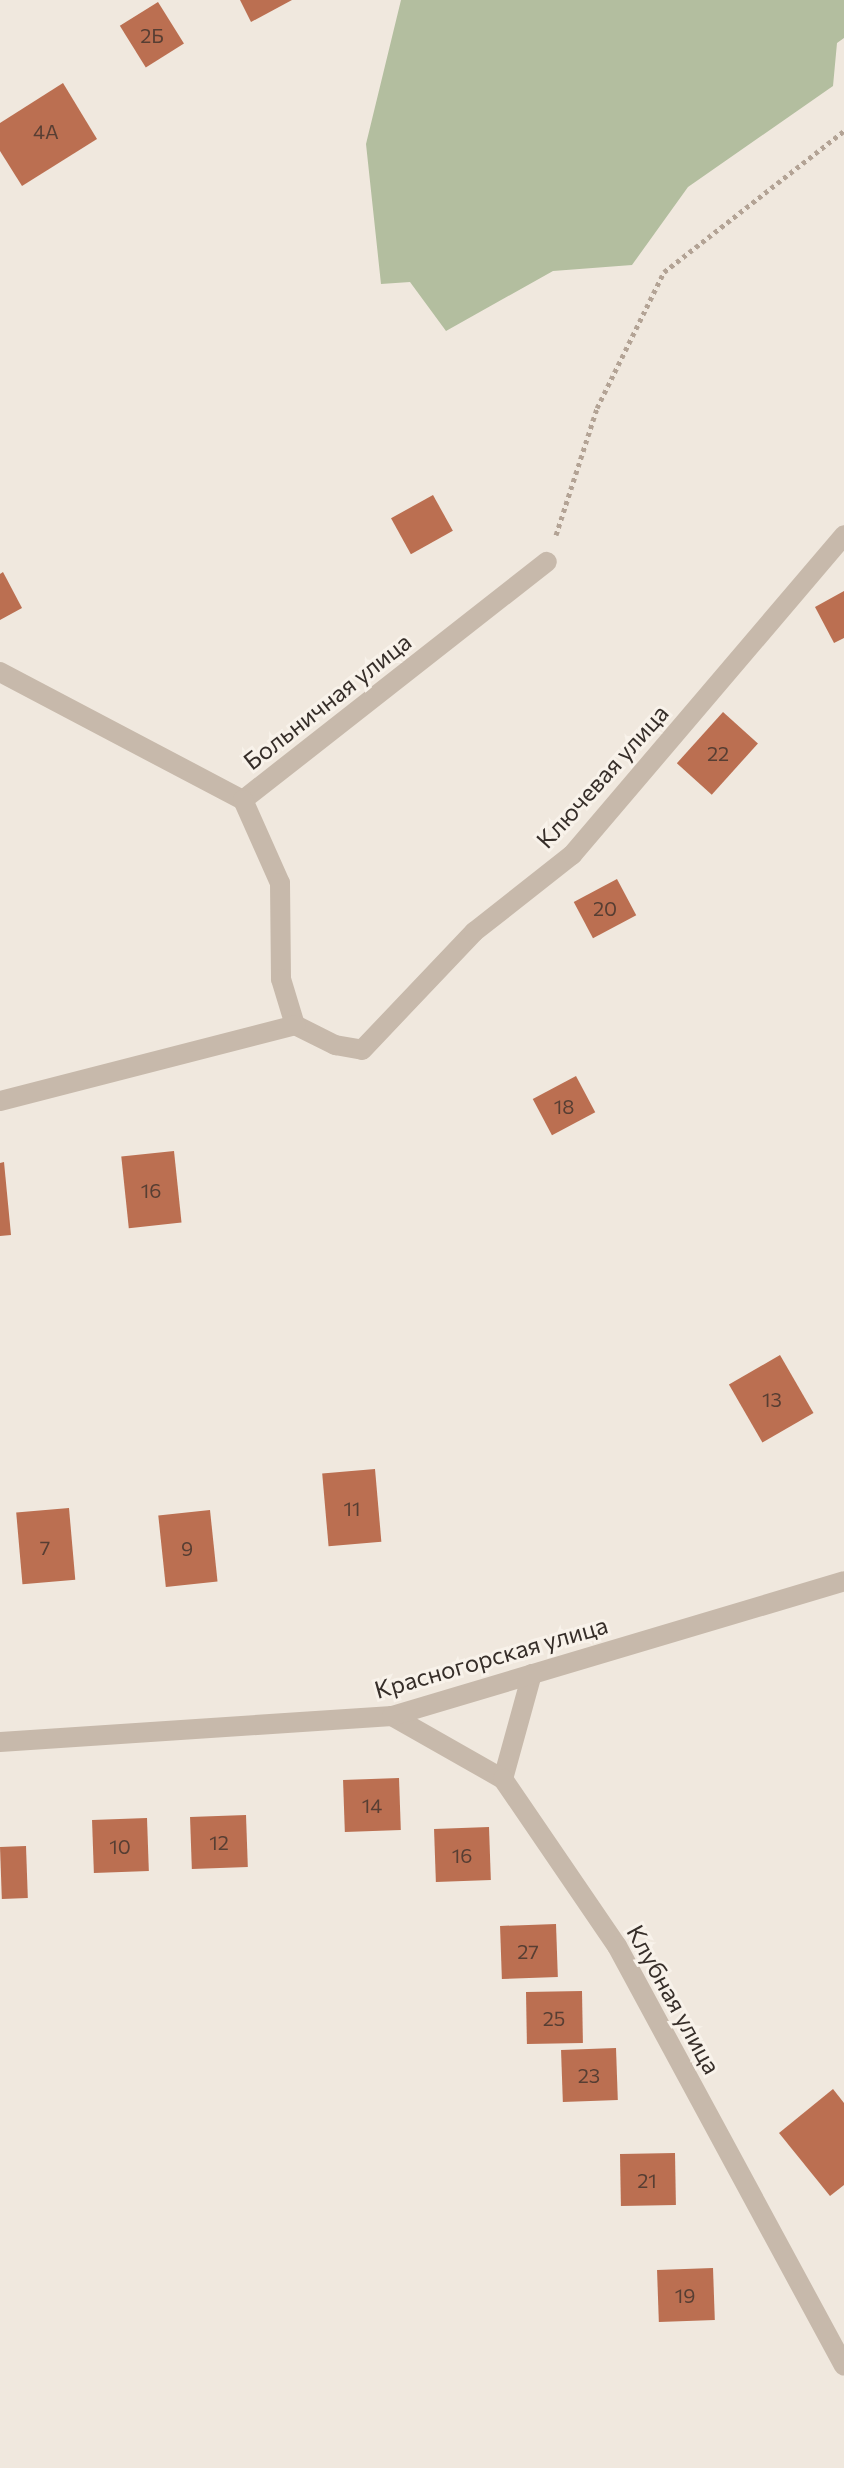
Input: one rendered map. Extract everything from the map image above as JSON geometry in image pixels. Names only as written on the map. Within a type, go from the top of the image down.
[{"type":"street","name":"Ключевая улица","points":[[295,1025],[335,1045],[362,1050],[474,932],[572,855],[844,535]]},
{"type":"street","name":"Больничная улица","points":[[0,672],[243,800],[547,562]]},
{"type":"street","points":[[0,1101],[295,1025],[281,979],[280,883],[243,800]]},
{"type":"street","name":"Красногорская улица","points":[[0,1742],[392,1716],[844,1581]]},
{"type":"street","points":[[503,1779],[532,1674]]},
{"type":"street","name":"Клубная улица","points":[[392,1716],[503,1779],[617,1946],[844,2366]]},
{"type":"path","points":[[547,562],[597,408],[664,272],[844,131]]},
{"type":"green space","points":[[401,0],[844,0],[844,38],[837,43],[833,86],[688,187],[632,265],[553,271],[446,331],[410,282],[381,284],[366,144]]},
{"type":"building","points":[[240,0],[292,0],[251,22]]},
{"type":"building","points":[[158,2],[184,44],[146,67],[120,26]]},
{"type":"building","points":[[63,83],[97,139],[22,186],[0,151],[0,123]]},
{"type":"building","points":[[433,495],[453,531],[411,554],[391,518]]},
{"type":"building","points":[[3,572],[22,608],[0,620],[0,574]]},
{"type":"building","points":[[844,591],[844,638],[834,643],[815,607]]},
{"type":"building","points":[[723,712],[758,743],[712,795],[677,763]]},
{"type":"building","points":[[617,879],[636,915],[593,938],[574,902]]},
{"type":"building","points":[[576,1076],[595,1112],[552,1135],[533,1099]]},
{"type":"building","points":[[174,1151],[182,1223],[129,1228],[121,1157]]},
{"type":"building","points":[[4,1162],[11,1235],[0,1236],[0,1163]]},
{"type":"building","points":[[780,1355],[813,1413],[762,1443],[729,1384]]},
{"type":"building","points":[[375,1469],[381,1542],[329,1546],[322,1474]]},
{"type":"building","points":[[69,1508],[75,1580],[22,1584],[16,1513]]},
{"type":"building","points":[[210,1510],[218,1582],[166,1587],[158,1515]]},
{"type":"building","points":[[399,1778],[401,1830],[345,1832],[343,1780]]},
{"type":"building","points":[[246,1815],[248,1867],[192,1869],[190,1817]]},
{"type":"building","points":[[147,1818],[149,1871],[94,1873],[92,1820]]},
{"type":"building","points":[[489,1827],[491,1880],[436,1882],[434,1829]]},
{"type":"building","points":[[26,1846],[28,1898],[2,1899],[0,1847]]},
{"type":"building","points":[[556,1924],[558,1977],[502,1979],[500,1926]]},
{"type":"building","points":[[582,1991],[583,2043],[527,2044],[526,1992]]},
{"type":"building","points":[[616,2048],[618,2100],[563,2102],[561,2050]]},
{"type":"building","points":[[833,2089],[844,2103],[844,2185],[830,2196],[779,2133]]},
{"type":"building","points":[[675,2153],[676,2205],[621,2206],[620,2154]]},
{"type":"building","points":[[713,2268],[715,2320],[659,2322],[657,2270]]}]
